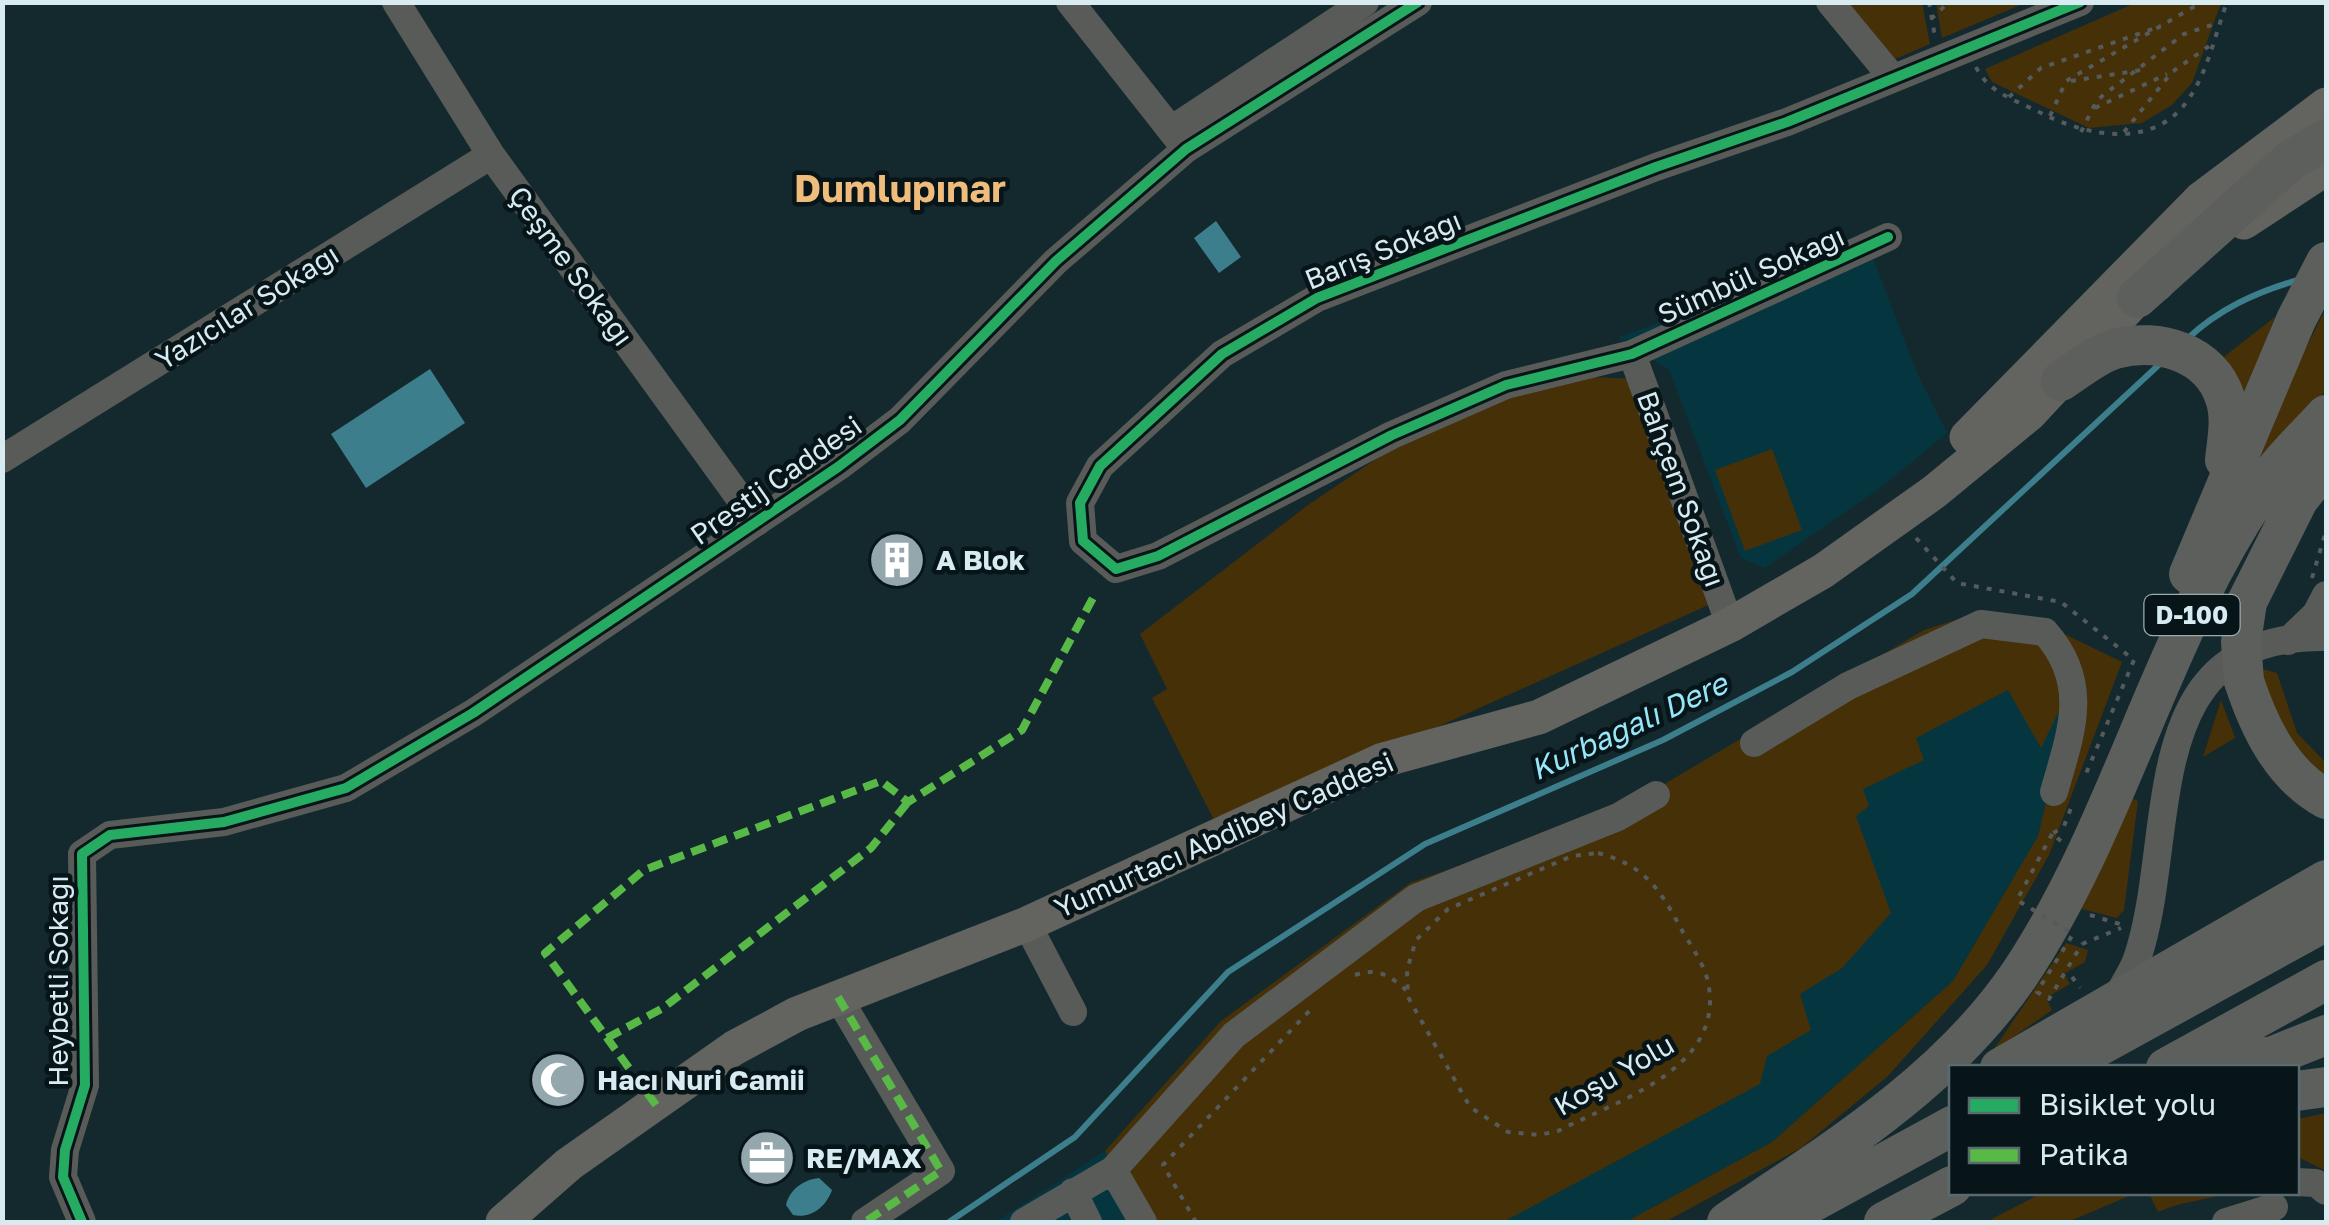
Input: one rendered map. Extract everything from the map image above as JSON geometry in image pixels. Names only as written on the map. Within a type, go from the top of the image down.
[{"type":"highway","points":[[2137,298],[2291,160],[2326,139]]},
{"type":"highway","points":[[2092,836],[2220,498],[2296,320],[2326,262]]},
{"type":"highway","points":[[2061,380],[2115,349],[2153,346],[2178,350],[2210,370],[2225,396],[2229,418],[2220,498]]},
{"type":"highway","name":"D-100","points":[[1727,1222],[1916,1089],[1970,1036],[2017,977],[2060,910],[2223,556],[2271,476],[2326,415]]},
{"type":"highway","points":[[2326,464],[2298,500],[2247,602],[2241,642],[2244,681],[2258,725],[2275,751],[2326,799]]},
{"type":"highway","points":[[2004,1065],[2104,991],[2326,880]]},
{"type":"highway","points":[[2064,1065],[2326,921]]},
{"type":"highway","points":[[2171,1065],[2326,980]]},
{"type":"highway","points":[[2215,1065],[2273,1056],[2326,1035]]},
{"type":"highway","points":[[2299,1091],[2326,1088]]},
{"type":"highway","points":[[1736,1222],[1949,1098]]},
{"type":"highway","points":[[1776,1222],[1949,1128]]},
{"type":"main road","points":[[1727,616],[1842,541],[1930,471],[2002,404],[2201,199],[2326,105]]},
{"type":"main road","name":"Yumurtacı Abdibey Caddesi","points":[[504,1222],[568,1164],[734,1048],[838,997],[1027,924],[1383,760],[1539,717],[1727,616],[1822,571],[1898,520],[2030,414],[2137,298],[2326,168]]},
{"type":"street","name":"Çeşme Sokağı","points":[[396,2],[491,155],[757,522]]},
{"type":"street","points":[[1070,2],[1179,139]]},
{"type":"street","name":"Prestij Caddesi","points":[[82,854],[110,835],[224,822],[346,788],[473,713],[757,522],[900,420],[1179,139],[1365,2]]},
{"type":"street","name":"Prestij Caddesi","points":[[1179,139],[1418,2]]},
{"type":"street","points":[[1830,2],[1892,78]]},
{"type":"street","name":"Barış Sokağı","points":[[1632,354],[1506,385],[1392,435],[1158,556],[1116,569],[1083,541],[1080,503],[1100,466],[1222,354],[1318,298],[1656,167],[1787,122],[2080,2]]},
{"type":"street","name":"Yazıcılar Sokağı","points":[[2,460],[491,155]]},
{"type":"street","name":"Sümbül Sokağı","points":[[1632,354],[1888,237]]},
{"type":"street","name":"Bahçem Sokağı","points":[[1632,354],[1727,616]]},
{"type":"street","points":[[2288,641],[2316,614],[2326,595]]},
{"type":"street","points":[[1754,743],[1848,686],[1960,633],[1981,624],[2008,625],[2044,632],[2070,666],[2074,699],[2071,732],[2054,792]]},
{"type":"street","points":[[2104,991],[2136,962],[2165,791],[2189,708],[2224,665],[2265,644],[2326,637]]},
{"type":"street","points":[[1030,1221],[1113,1170],[1234,1034],[1416,898],[1618,817],[1656,795]]},
{"type":"street","name":"Heybetli Sokağı","points":[[82,854],[85,1084],[64,1150],[63,1177],[82,1222]]},
{"type":"street","points":[[1027,924],[1073,1012]]},
{"type":"street","points":[[838,997],[941,1171],[865,1222]]},
{"type":"street","points":[[1113,1170],[1143,1222]]},
{"type":"street","points":[[2299,1182],[2316,1183],[2326,1192]]},
{"type":"street","points":[[1072,1192],[1088,1222]]},
{"type":"street","points":[[2226,1222],[2277,1208]]},
{"type":"path","points":[[1928,2],[1929,10]]},
{"type":"path","points":[[1931,19],[1949,2]]},
{"type":"path","points":[[2050,117],[2066,82],[2202,2]]},
{"type":"path","points":[[1967,49],[1984,84],[2008,97],[2081,132],[2139,132],[2183,106],[2228,2]]},
{"type":"path","points":[[2008,97],[2042,68],[2172,22]]},
{"type":"path","points":[[2081,132],[2097,100],[2143,70],[2184,34],[2220,22]]},
{"type":"path","points":[[2093,109],[2172,72],[2212,44]]},
{"type":"path","points":[[2066,82],[2143,70]]},
{"type":"path","points":[[2122,134],[2172,72]]},
{"type":"path","points":[[1912,534],[1957,583]]},
{"type":"path","points":[[2052,834],[2017,900],[2073,934],[2037,992],[2048,1000],[2082,944]]},
{"type":"path","points":[[2086,914],[2126,926],[2120,942]]},
{"type":"path","points":[[1408,992],[1411,953],[1428,923]]},
{"type":"path","points":[[1363,961],[1347,978],[1376,972],[1390,975],[1408,992]]},
{"type":"path","points":[[2072,977],[2078,989],[2104,991]]},
{"type":"path","points":[[1196,1222],[1163,1165],[1324,995]]},
{"type":"shaded area","points":[[1936,2],[2025,3],[1942,38]]},
{"type":"shaded area","points":[[1848,3],[1922,3],[1930,44],[1895,59]]},
{"type":"shaded area","points":[[2135,3],[2221,3],[2192,83],[2172,105],[2142,123],[2089,128],[1992,82],[1985,69]]},
{"type":"shaded area","points":[[1216,221],[1241,257],[1219,273],[1194,238]]},
{"type":"shaded area","points":[[1870,250],[1917,373],[1947,433],[1884,485],[1765,568],[1741,558],[1669,370],[1618,337]]},
{"type":"shaded area","points":[[2326,308],[2326,390],[2246,483],[2278,404]]},
{"type":"shaded area","points":[[2275,317],[2236,425],[2216,363]]},
{"type":"shaded area","points":[[430,369],[465,423],[366,488],[331,434]]},
{"type":"shaded area","points":[[1563,376],[1641,379],[1715,602],[1217,826],[1152,698],[1167,689],[1140,634],[1308,505],[1452,408]]},
{"type":"shaded area","points":[[1772,449],[1802,530],[1745,551],[1715,470]]},
{"type":"shaded area","points":[[1968,616],[2048,626],[2122,662],[2049,855],[1987,965],[1888,1076],[1801,1148],[1665,1222],[1626,1222],[1772,1142],[1953,981],[2038,836],[2076,676],[2041,748],[2008,690],[1916,738],[1924,760],[1863,789],[1869,806],[1856,816],[1891,913],[1842,968],[1800,994],[1811,1030],[1767,1056],[1760,1084],[1503,1222],[1150,1222],[1105,1151],[1221,1021],[1410,883],[1624,808],[1924,630]]},
{"type":"shaded area","points":[[1924,630],[2078,670],[2038,836],[1953,981],[1772,1142],[1626,1222],[995,1222],[1105,1151],[1221,1021],[1410,883],[1624,808]]},
{"type":"shaded area","points":[[2259,668],[2277,673],[2297,733],[2326,763],[2326,782],[2285,739]]},
{"type":"shaded area","points":[[2221,700],[2235,738],[2203,757]]},
{"type":"shaded area","points":[[2129,797],[2138,801],[2124,910],[2117,918],[2082,909],[2079,898]]},
{"type":"shaded area","points":[[2066,943],[2088,950],[2085,962],[2064,974],[2070,984],[2046,998],[2052,1010],[1992,1052]]},
{"type":"shaded area","points":[[2326,1113],[2326,1171],[2299,1158],[2299,1119]]},
{"type":"shaded area","points":[[819,1178],[832,1190],[826,1202],[812,1213],[793,1215],[786,1205],[791,1194],[803,1183]]},
{"type":"shaded area","points":[[2038,1195],[2131,1195],[2068,1222],[1986,1222]]},
{"type":"shaded area","points":[[2150,1195],[2218,1195],[2175,1206],[2158,1212]]},
{"type":"waterway","name":"Kurbağalı Dere","points":[[2187,339],[2239,303],[2298,280]]},
{"type":"waterway","name":"Kurbağalı Dere","points":[[949,1222],[1075,1137],[1228,972],[1425,844],[1663,740],[1792,672],[1912,594],[2163,361]]},
{"type":"marked path","points":[[656,1105],[545,953],[644,870],[881,781],[908,802],[1022,730],[1094,596]]},
{"type":"marked path","points":[[607,1038],[663,1008],[871,848],[908,802]]},
{"type":"marked path","points":[[838,997],[941,1171],[865,1222]]},
{"type":"cycle path","points":[[82,1222],[63,1177],[65,1150],[85,1085],[82,854],[110,835],[224,822],[346,788],[473,713],[838,467],[900,420],[1056,261],[1186,149],[1418,2]]},
{"type":"cycle path","points":[[1888,237],[1632,354],[1506,385],[1392,435],[1158,556],[1116,569],[1083,541],[1080,503],[1100,466],[1222,354],[1317,298],[1656,167],[1787,122],[2080,2]]},
{"type":"place","name":"A Blok","points":[[897,560]]},
{"type":"place","name":"Hacı Nuri Camii","points":[[558,1080]]},
{"type":"place","name":"RE/MAX","points":[[767,1158]]},
{"type":"district","name":"Dumlupınar","points":[[900,189]]}]
